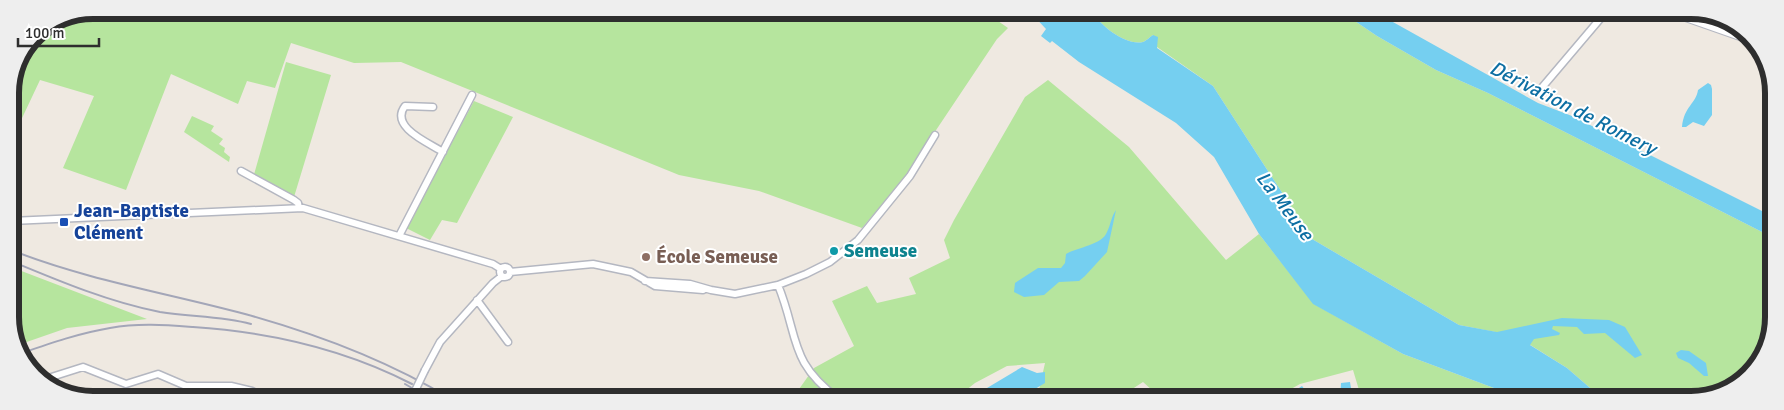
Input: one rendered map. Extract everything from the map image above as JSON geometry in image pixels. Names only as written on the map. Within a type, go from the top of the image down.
[{"type":"main road","points":[[1693,19],[1737,35]]},
{"type":"street","points":[[1539,91],[1600,19]]},
{"type":"street","points":[[399,236],[472,95]]},
{"type":"street","points":[[433,107],[405,106],[401,114],[403,124],[408,131],[443,152]]},
{"type":"street","points":[[19,221],[299,208],[317,210],[493,264],[501,273],[508,276],[510,272],[593,264],[631,272],[645,281],[690,284],[735,294],[778,285],[830,262],[858,240],[910,176],[935,135]]},
{"type":"street","points":[[241,171],[294,200],[298,203],[299,208]]},
{"type":"street","points":[[415,391],[440,342],[501,273]]},
{"type":"street","points":[[778,285],[795,342],[811,376],[829,391]]},
{"type":"street","points":[[477,300],[508,342]]},
{"type":"street","points":[[50,377],[83,367],[122,384],[158,374],[186,386],[239,388],[247,391]]},
{"type":"street","points":[[205,391],[207,386]]},
{"type":"green space","points":[[93,19],[995,19],[1008,28],[997,39],[902,181],[862,228],[759,191],[679,175],[401,62],[354,63],[291,43],[275,88],[247,81],[238,104],[171,74],[126,190],[63,168],[94,96],[40,80],[19,125],[21,74],[26,60],[34,48],[44,37],[65,24]]},
{"type":"green space","points":[[1098,19],[1352,19],[1377,36],[1436,70],[1488,93],[1765,233],[1765,317],[1760,345],[1750,362],[1740,373],[1719,386],[1705,390],[1594,391],[1567,368],[1516,336],[1459,325],[1312,239],[1213,86],[1157,47],[1153,35],[1143,42],[1129,41],[1115,34]]},
{"type":"green space","points":[[286,62],[331,75],[294,197],[253,178]]},
{"type":"green space","points":[[1048,80],[1129,147],[1226,260],[1259,234],[1314,304],[1403,354],[1502,391],[1359,391],[1353,370],[1300,384],[1287,391],[1153,391],[1143,382],[1129,391],[1039,391],[1045,363],[1007,366],[975,383],[965,391],[798,391],[814,368],[854,346],[832,301],[867,286],[877,303],[916,294],[909,278],[950,258],[944,240],[1025,97]]},
{"type":"green space","points":[[474,101],[513,117],[457,223],[442,220],[430,240],[406,228]]},
{"type":"green space","points":[[192,116],[214,126],[211,131],[223,139],[219,144],[225,148],[224,152],[230,157],[229,162],[184,132]]},
{"type":"green space","points":[[19,270],[147,319],[67,328],[24,343],[19,317]]},
{"type":"water","name":"La Meuse","points":[[1037,19],[1098,19],[1115,34],[1129,41],[1143,42],[1153,35],[1158,37],[1157,48],[1213,86],[1312,239],[1459,325],[1497,332],[1562,318],[1609,320],[1625,327],[1642,355],[1635,358],[1605,333],[1584,334],[1577,327],[1553,326],[1552,329],[1560,333],[1559,335],[1534,339],[1530,345],[1567,368],[1594,391],[1502,391],[1403,354],[1313,304],[1259,234],[1214,157],[1176,123],[1079,62],[1052,41],[1050,43],[1041,36],[1046,29]]},
{"type":"water","points":[[1352,19],[1388,19],[1538,103],[1572,116],[1765,212],[1765,233],[1488,93],[1436,70],[1377,36]]},
{"type":"water","points":[[1708,83],[1712,89],[1712,115],[1704,126],[1693,122],[1686,127],[1682,127],[1685,114],[1695,99],[1698,90]]},
{"type":"water","points":[[1116,210],[1107,252],[1079,281],[1059,282],[1044,295],[1024,297],[1014,292],[1015,283],[1038,268],[1061,268],[1065,263],[1066,254],[1100,240],[1107,232]]},
{"type":"water","points":[[1681,350],[1689,351],[1706,363],[1708,376],[1704,376],[1689,363],[1678,358],[1676,353]]},
{"type":"water","points":[[1022,367],[1037,373],[1045,372],[1045,383],[1035,391],[988,391],[987,388]]},
{"type":"water","points":[[1350,382],[1352,391],[1341,391],[1341,383]]},
{"type":"water","points":[[1302,386],[1306,391],[1294,391]]},
{"type":"railway","points":[[19,253],[98,278],[245,314],[299,330],[377,360],[437,391]]},
{"type":"railway","points":[[19,264],[84,290],[141,308],[160,312],[228,319],[251,324]]},
{"type":"railway","points":[[27,351],[77,335],[120,326],[162,325],[221,329],[306,344],[360,361],[412,384]]},
{"type":"railway","points":[[405,384],[417,391]]},
{"type":"place","name":"Jean-Baptiste Clément","points":[[64,222]]},
{"type":"place","name":"Semeuse","points":[[834,251]]},
{"type":"place","name":"École Semeuse","points":[[646,257]]},
{"type":"water label","name":"Dérivation de Romery","points":[[1573,108]]}]
